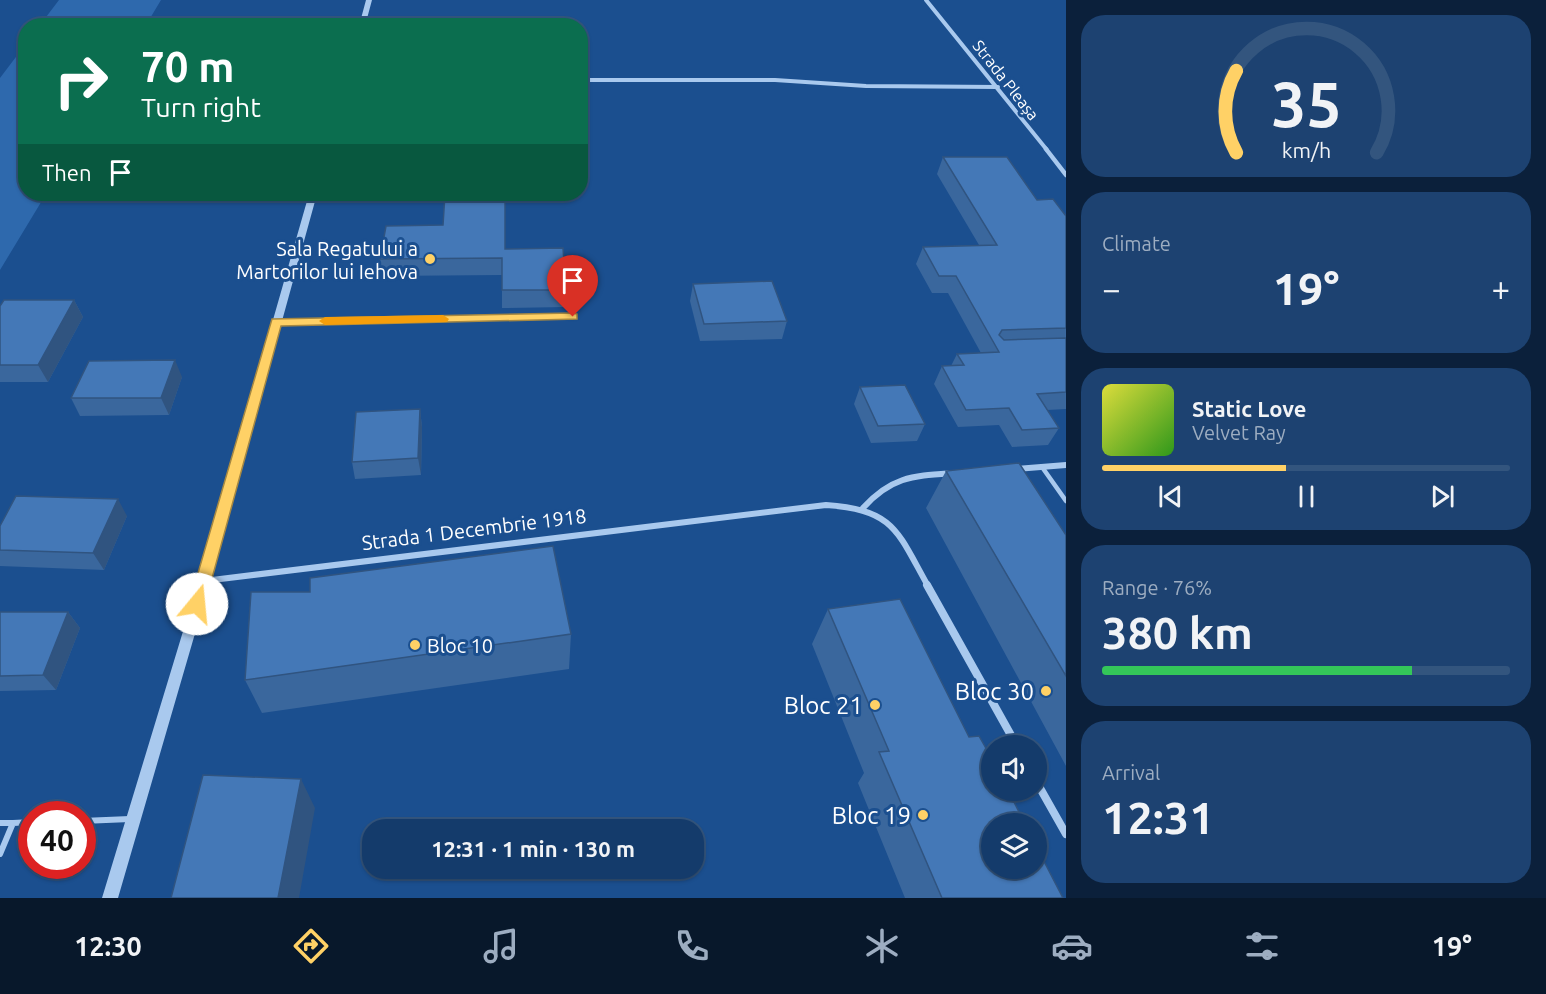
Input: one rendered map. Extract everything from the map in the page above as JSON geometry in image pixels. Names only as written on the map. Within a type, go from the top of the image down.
[{"type":"street","points":[[364,18],[369,0]]},
{"type":"street","name":"Strada Pleașa","points":[[926,0],[998,87],[1066,175]]},
{"type":"street","points":[[588,80],[775,80],[867,86],[998,87]]},
{"type":"street","points":[[110,898],[204,582],[311,201]]},
{"type":"street","points":[[276,322],[573,317]]},
{"type":"street","points":[[1007,470],[1066,465]]},
{"type":"street","points":[[960,473],[913,476],[890,482],[876,491],[863,508],[881,516],[898,533],[1011,735]]},
{"type":"street","name":"Strada 1 Decembrie 1918","points":[[204,582],[826,505],[863,508]]},
{"type":"street","points":[[1047,800],[1066,834]]},
{"type":"lane","points":[[1042,467],[1066,501]]},
{"type":"lane","points":[[96,820],[133,819]]},
{"type":"lane","points":[[0,823],[18,823]]},
{"type":"lane","points":[[0,854],[13,823]]},
{"type":"shaded area","points":[[59,0],[161,0],[150,18],[45,18]]},
{"type":"shaded area","points":[[18,54],[18,201],[42,201],[0,270],[0,78]]},
{"type":"building","points":[[943,157],[1007,157],[1037,200],[1053,199],[1066,216],[1066,328],[1002,330],[999,335],[1004,340],[1066,338],[1066,392],[1037,394],[1059,428],[1022,430],[1009,408],[966,410],[942,366],[964,365],[957,354],[999,352],[956,276],[939,276],[923,247],[997,245]]},
{"type":"building","points":[[445,201],[505,201],[505,249],[563,248],[566,290],[502,290],[502,258],[380,259],[386,226],[443,225]]},
{"type":"building","points":[[772,281],[787,321],[704,324],[693,284]]},
{"type":"building","points":[[4,300],[74,300],[38,365],[0,365],[0,306]]},
{"type":"building","points":[[175,360],[161,398],[71,398],[89,361]]},
{"type":"building","points":[[905,385],[925,424],[878,426],[860,387]]},
{"type":"building","points":[[420,409],[418,458],[352,462],[356,412]]},
{"type":"building","points":[[1019,463],[1066,535],[1066,676],[946,471]]},
{"type":"building","points":[[16,496],[118,499],[93,553],[0,550],[0,526]]},
{"type":"building","points":[[553,546],[571,634],[245,680],[251,592],[310,592],[310,578]]},
{"type":"building","points":[[900,599],[969,737],[979,736],[981,740],[981,801],[1014,801],[1020,813],[981,813],[981,879],[1047,879],[1047,867],[1063,898],[942,898],[879,752],[889,751],[828,609]]},
{"type":"building","points":[[0,612],[68,612],[43,675],[0,676]]},
{"type":"building","points":[[203,775],[301,779],[278,898],[171,898]]},
{"type":"slow traffic","points":[[325,321],[443,319]]},
{"type":"place","name":"Sala Regatului a Martorilor lui Iehova","points":[[430,259]]},
{"type":"place","name":"Bloc 10","points":[[415,645]]},
{"type":"place","name":"Bloc 30","points":[[1046,691]]},
{"type":"place","name":"Bloc 21","points":[[875,705]]},
{"type":"place","name":"Bloc 19","points":[[923,815]]},
{"type":"route","points":[[197,604],[276,322],[573,317]]}]
